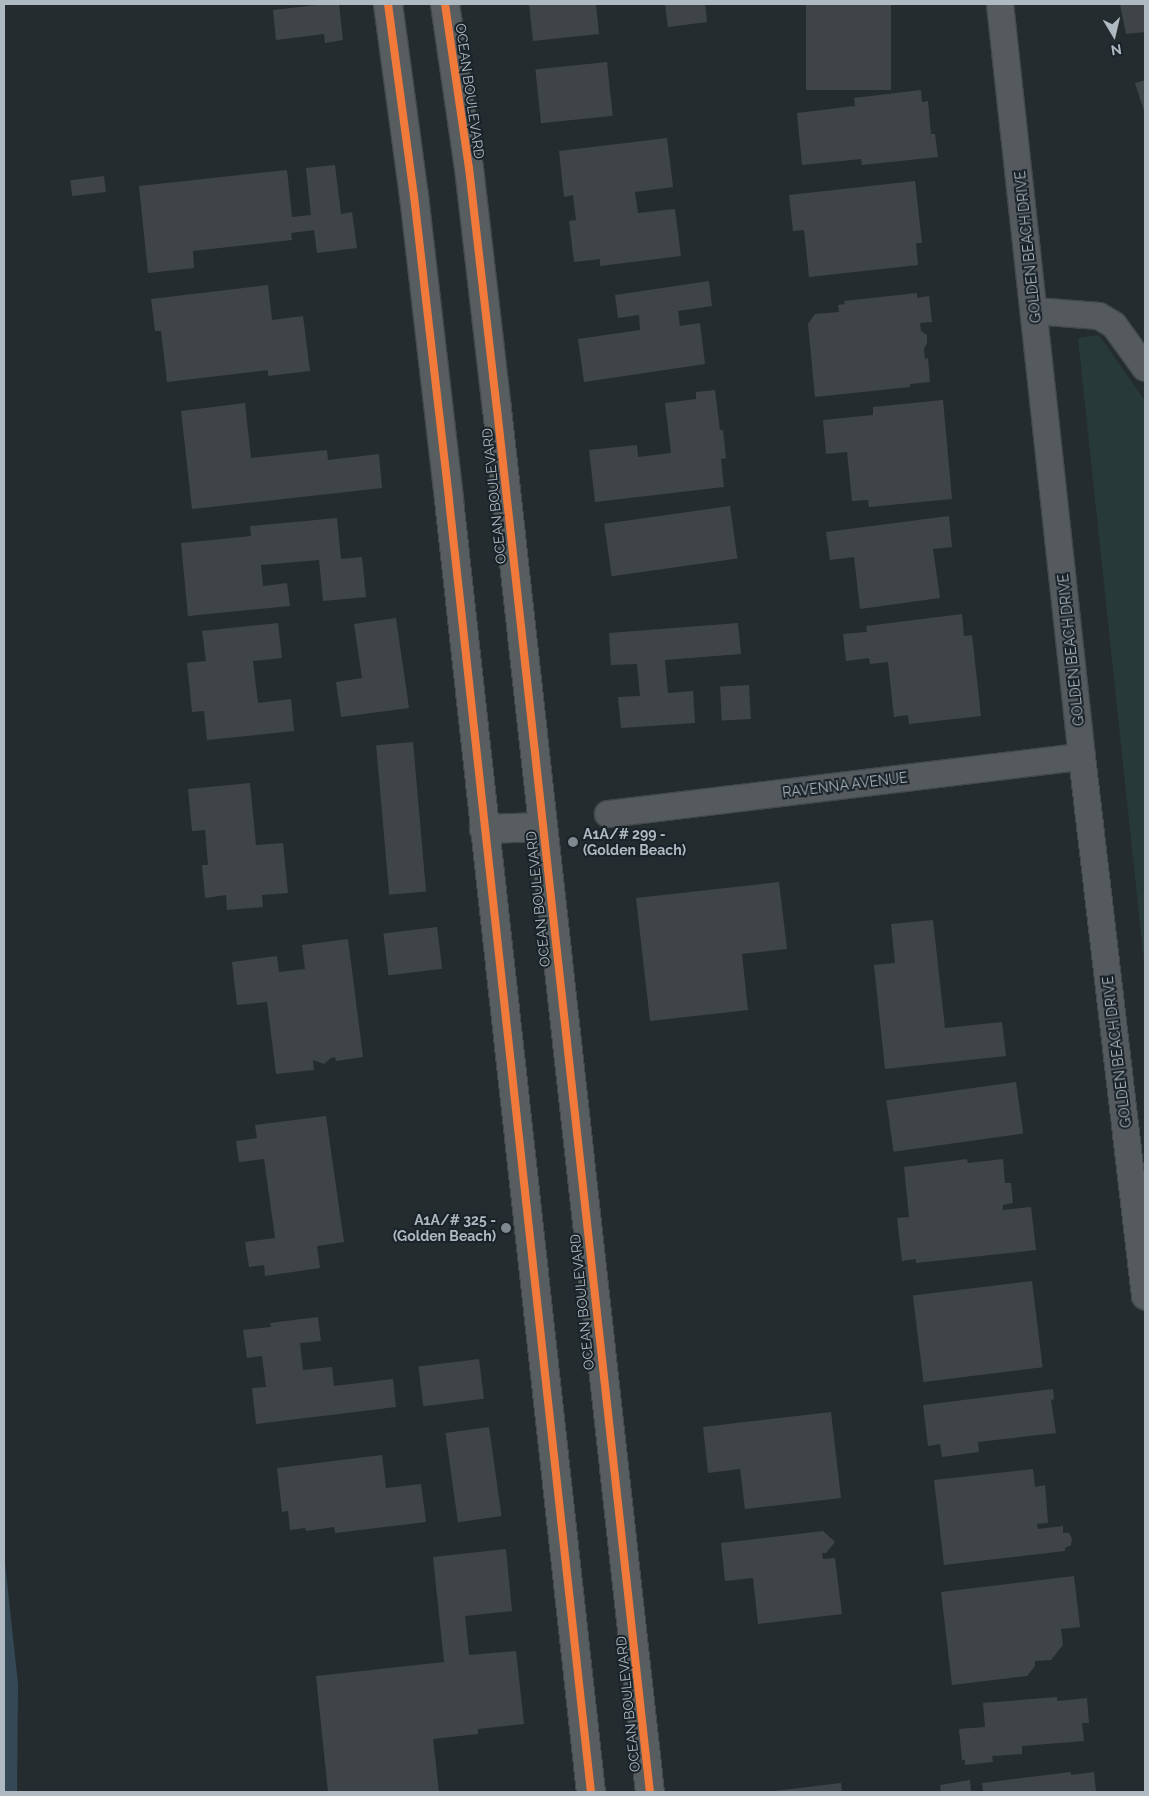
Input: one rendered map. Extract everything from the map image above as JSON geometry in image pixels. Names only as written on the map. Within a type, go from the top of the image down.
[{"type":"main road","points":[[388,4],[414,196],[591,1792]]},
{"type":"main road","name":"OCEAN BOULEVARD","points":[[445,4],[469,168],[650,1792]]},
{"type":"main road","points":[[484,829],[542,827]]},
{"type":"street","name":"GOLDEN BEACH DRIVE","points":[[1000,4],[1082,757],[1140,1194],[1145,1296]]},
{"type":"street","points":[[1035,312],[1099,316],[1114,325],[1145,368]]},
{"type":"street","name":"RAVENNA AVENUE","points":[[608,814],[1082,757]]},
{"type":"green space","points":[[1099,335],[1145,401],[1145,971],[1078,338]]},
{"type":"water","points":[[4,1554],[18,1684],[17,1792],[4,1792]]},
{"type":"building","points":[[339,4],[343,40],[325,43],[324,34],[276,40],[273,10]]},
{"type":"building","points":[[529,4],[596,4],[599,34],[533,41]]},
{"type":"building","points":[[665,4],[705,4],[707,22],[668,27]]},
{"type":"building","points":[[806,4],[891,4],[891,90],[806,90]]},
{"type":"building","points":[[1120,4],[1145,4],[1145,32],[1126,34]]},
{"type":"building","points":[[607,62],[613,116],[541,123],[535,70]]},
{"type":"building","points":[[1145,80],[1145,114],[1135,83]]},
{"type":"building","points":[[921,90],[922,102],[928,101],[931,134],[935,134],[938,157],[862,165],[861,159],[802,165],[797,113],[855,106],[854,98]]},
{"type":"building","points":[[667,138],[673,187],[635,192],[638,213],[675,209],[681,256],[600,266],[600,259],[574,262],[569,221],[576,220],[573,195],[564,197],[559,151]]},
{"type":"building","points":[[335,165],[341,214],[352,212],[357,248],[317,253],[314,230],[291,233],[292,240],[193,251],[194,268],[148,273],[139,186],[287,170],[292,217],[311,215],[306,168]]},
{"type":"building","points":[[104,176],[106,192],[72,196],[70,180]]},
{"type":"building","points":[[915,181],[922,243],[916,243],[918,265],[809,277],[804,230],[793,231],[789,195]]},
{"type":"building","points":[[709,281],[712,306],[678,311],[680,326],[700,323],[705,364],[584,382],[578,339],[640,330],[639,315],[618,318],[615,295]]},
{"type":"building","points":[[268,285],[272,320],[303,316],[310,371],[268,376],[268,370],[167,382],[161,331],[155,331],[151,299]]},
{"type":"building","points":[[917,293],[917,298],[929,296],[932,322],[920,323],[921,331],[927,335],[927,343],[924,349],[925,359],[928,358],[930,382],[910,384],[910,387],[815,397],[808,324],[815,314],[839,312],[838,305],[845,304],[844,301]]},
{"type":"building","points":[[715,390],[720,430],[723,430],[726,458],[721,459],[724,487],[595,502],[589,450],[637,445],[638,457],[671,453],[665,403],[696,399],[696,392]]},
{"type":"building","points":[[943,400],[952,499],[869,507],[868,500],[852,501],[847,452],[826,454],[823,420],[873,415],[873,407]]},
{"type":"building","points":[[245,403],[251,458],[327,450],[328,460],[379,454],[382,488],[192,509],[181,411]]},
{"type":"building","points":[[730,506],[737,558],[612,576],[604,524]]},
{"type":"building","points":[[949,516],[952,547],[933,549],[940,598],[860,609],[854,557],[830,560],[826,532]]},
{"type":"building","points":[[337,518],[341,559],[362,557],[366,597],[323,601],[319,560],[261,565],[263,586],[287,583],[290,606],[188,616],[181,543],[251,536],[250,526]]},
{"type":"building","points":[[962,614],[964,636],[972,635],[981,716],[909,724],[908,715],[894,717],[888,662],[870,664],[869,658],[846,661],[843,634],[867,632],[866,626]]},
{"type":"building","points":[[396,618],[409,708],[341,717],[336,682],[362,678],[354,624]]},
{"type":"building","points":[[278,623],[282,658],[253,661],[258,703],[291,699],[294,731],[207,740],[204,711],[192,712],[187,663],[206,661],[202,631]]},
{"type":"building","points":[[738,623],[741,654],[665,660],[668,693],[693,691],[695,723],[621,728],[618,697],[640,696],[637,664],[611,665],[609,633]]},
{"type":"building","points":[[749,685],[751,719],[722,720],[720,687]]},
{"type":"building","points":[[413,742],[426,891],[389,895],[376,745]]},
{"type":"building","points":[[250,783],[256,845],[283,843],[288,893],[262,895],[263,907],[227,910],[226,895],[205,898],[202,865],[208,865],[205,830],[192,831],[188,789]]},
{"type":"building","points":[[779,882],[787,949],[742,954],[748,1010],[650,1021],[636,898]]},
{"type":"building","points":[[933,920],[945,1028],[1002,1022],[1006,1056],[885,1069],[874,965],[895,963],[891,924]]},
{"type":"building","points":[[437,927],[442,969],[389,975],[383,934]]},
{"type":"building","points":[[348,939],[363,1057],[336,1061],[335,1057],[324,1064],[313,1060],[314,1070],[276,1074],[267,1002],[237,1005],[232,962],[277,956],[279,972],[305,969],[302,945]]},
{"type":"building","points":[[1016,1082],[1023,1133],[894,1152],[886,1100]]},
{"type":"building","points":[[326,1116],[344,1242],[317,1246],[320,1268],[265,1276],[264,1265],[249,1267],[245,1242],[275,1238],[264,1159],[239,1162],[236,1141],[257,1138],[255,1125]]},
{"type":"building","points":[[967,1159],[968,1163],[1003,1159],[1005,1183],[1011,1183],[1013,1203],[1003,1205],[1003,1210],[1031,1207],[1036,1250],[916,1263],[916,1259],[902,1261],[897,1218],[909,1217],[904,1167]]},
{"type":"building","points":[[1032,1281],[1043,1367],[923,1382],[913,1296]]},
{"type":"building","points":[[318,1317],[321,1341],[300,1343],[303,1370],[332,1367],[334,1386],[393,1379],[396,1407],[256,1424],[252,1388],[266,1387],[262,1356],[247,1358],[243,1330],[271,1327],[270,1323]]},
{"type":"building","points":[[479,1359],[484,1399],[423,1406],[418,1366]]},
{"type":"building","points":[[1053,1389],[1054,1399],[1051,1400],[1056,1433],[978,1442],[979,1452],[942,1457],[940,1444],[928,1446],[923,1405]]},
{"type":"building","points":[[831,1412],[841,1498],[745,1509],[740,1469],[708,1473],[703,1427]]},
{"type":"building","points":[[489,1427],[502,1516],[458,1522],[445,1433]]},
{"type":"building","points":[[382,1455],[386,1488],[421,1484],[426,1522],[335,1533],[334,1527],[306,1531],[305,1528],[290,1530],[288,1511],[282,1512],[277,1468]]},
{"type":"building","points":[[1033,1469],[1035,1487],[1045,1485],[1048,1523],[1037,1524],[1038,1529],[1063,1526],[1063,1533],[1069,1533],[1072,1539],[1071,1545],[1065,1548],[1065,1551],[944,1565],[934,1480]]},
{"type":"building","points":[[823,1531],[835,1542],[826,1553],[822,1553],[823,1559],[835,1558],[842,1614],[758,1624],[753,1578],[725,1581],[721,1543]]},
{"type":"building","points":[[506,1549],[512,1611],[465,1616],[469,1655],[516,1651],[524,1724],[478,1729],[478,1734],[433,1739],[439,1792],[328,1792],[316,1676],[444,1662],[433,1557]]},
{"type":"building","points":[[1074,1576],[1080,1627],[1061,1629],[1063,1645],[1051,1660],[1035,1661],[1035,1666],[1027,1676],[952,1685],[941,1592]]},
{"type":"building","points":[[1057,1697],[1057,1701],[1087,1698],[1089,1723],[1082,1723],[1084,1741],[1022,1746],[1022,1754],[992,1756],[993,1762],[965,1765],[965,1760],[962,1760],[959,1729],[985,1727],[983,1703]]},
{"type":"building","points":[[1071,1772],[1071,1775],[1094,1772],[1096,1792],[983,1792],[982,1783]]},
{"type":"building","points":[[970,1780],[971,1792],[941,1792],[940,1785]]},
{"type":"building","points":[[841,1783],[842,1792],[775,1792],[775,1791]]},
{"type":"cycle path","points":[[388,4],[414,196],[449,500],[591,1792]]},
{"type":"cycle path","points":[[445,4],[469,168],[497,409],[650,1792]]},
{"type":"place","name":"A1A/# 299 - (Golden Beach)","points":[[573,842]]},
{"type":"place","name":"A1A/# 325 - (Golden Beach)","points":[[506,1228]]}]
